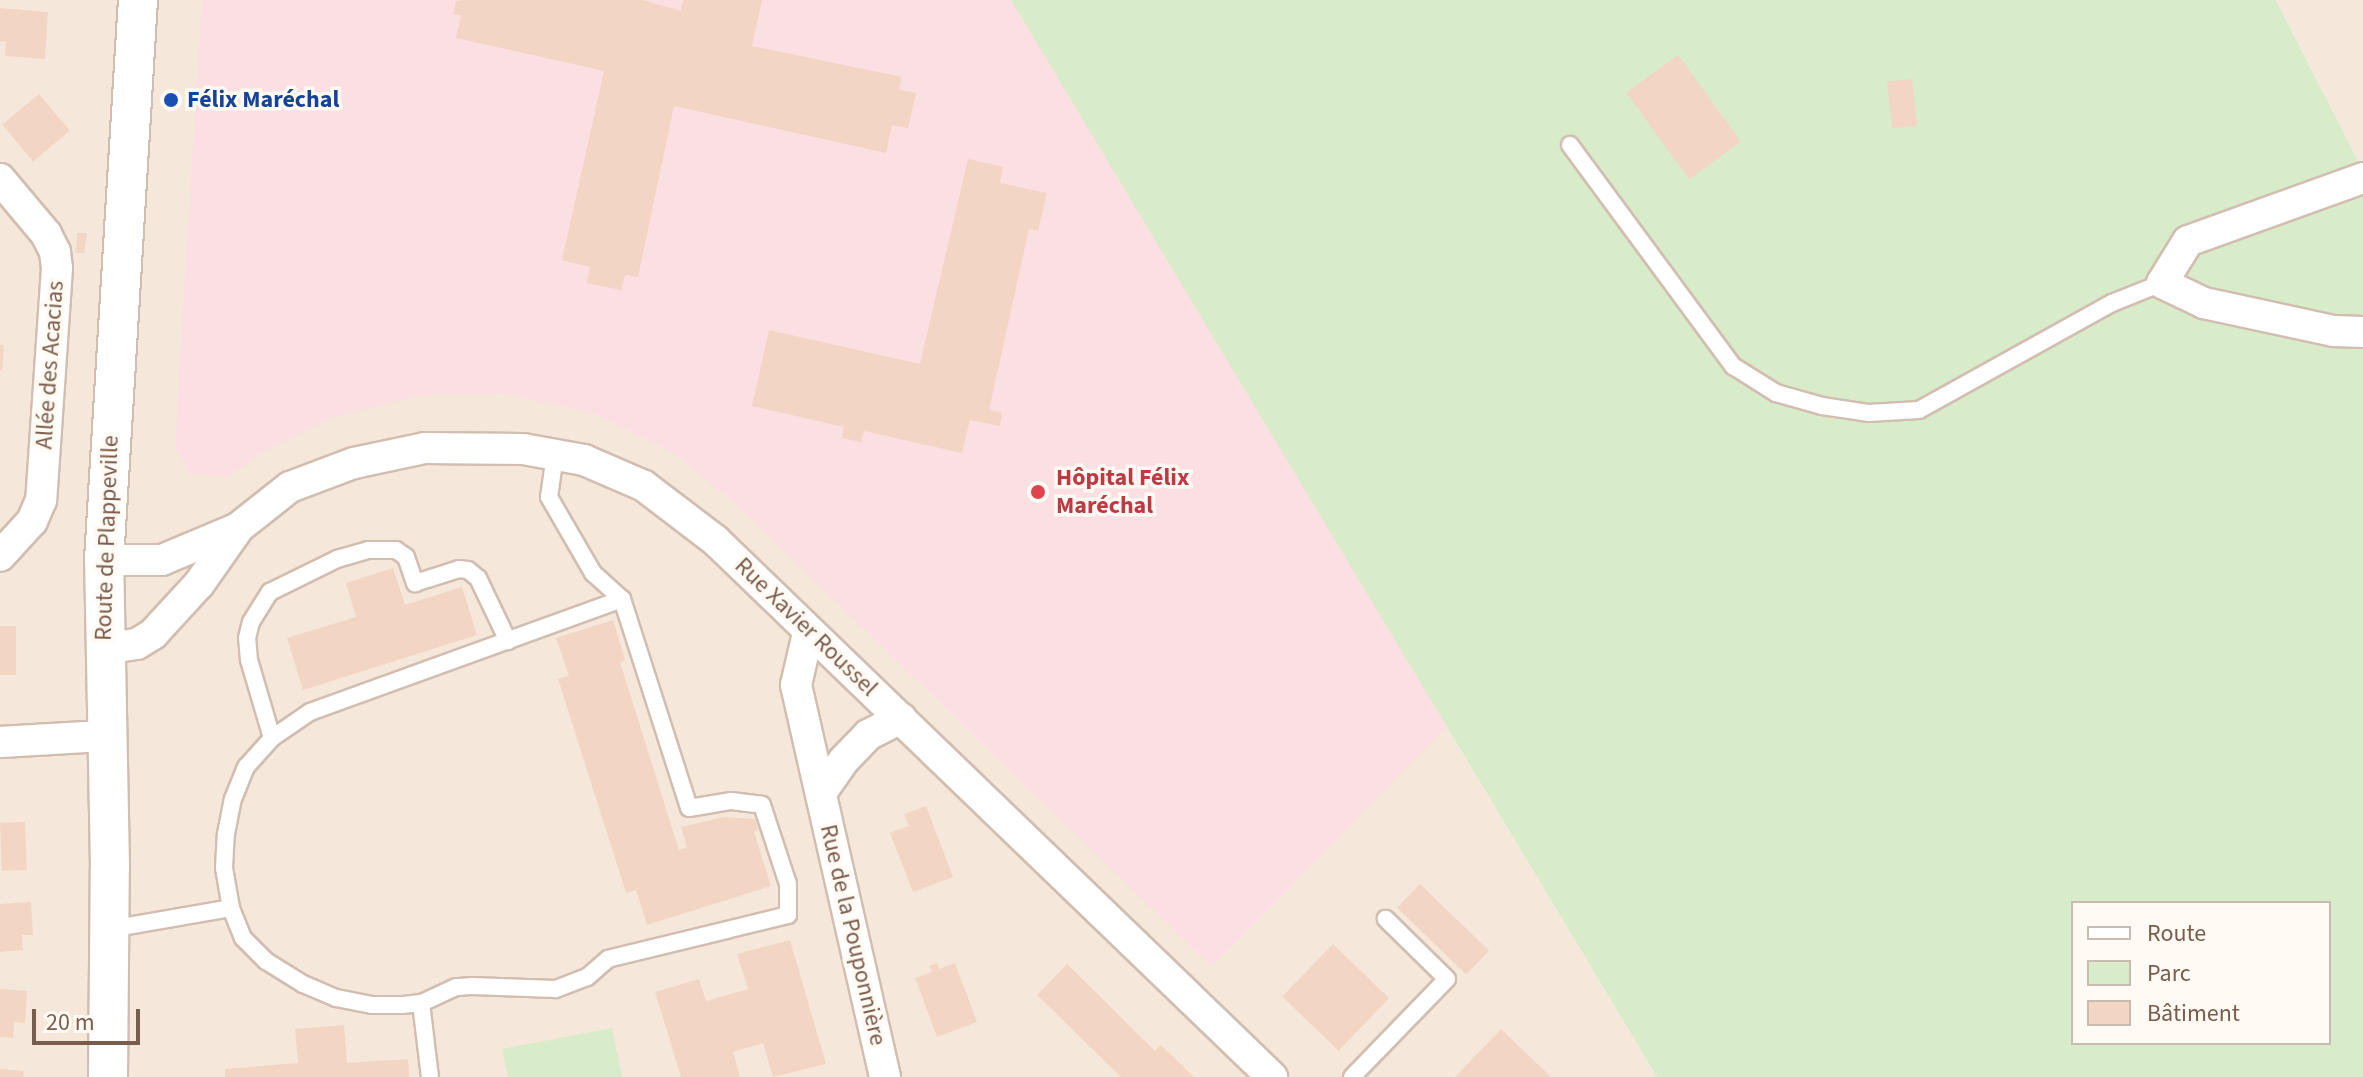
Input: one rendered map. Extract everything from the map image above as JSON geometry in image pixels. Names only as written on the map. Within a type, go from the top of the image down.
[{"type":"street","name":"Route de Plappeville","points":[[108,1077],[110,929],[104,560],[138,0]]},
{"type":"street","points":[[2363,178],[2188,241],[2162,283],[2204,303],[2334,331],[2363,332]]},
{"type":"street","name":"Allée des Acacias","points":[[0,179],[46,234],[55,252],[57,268],[41,500],[32,521],[0,556]]},
{"type":"street","name":"Rue Xavier Roussel","points":[[104,560],[162,560],[238,528],[290,487],[354,463],[425,448],[523,449],[584,460],[644,486],[715,540],[808,633],[901,718],[1272,1077]]},
{"type":"street","name":"Rue Xavier Roussel","points":[[104,649],[137,644],[153,634],[199,584],[238,528]]},
{"type":"street","name":"Rue de la Pouponnière","points":[[808,633],[796,685],[885,1077]]},
{"type":"street","name":"Rue de la Pouponnière","points":[[821,793],[844,760],[868,735],[901,718]]},
{"type":"street","points":[[0,742],[105,736]]},
{"type":"lane","points":[[1570,145],[1733,366],[1776,393],[1822,406],[1869,413],[1919,410],[2112,303],[2162,283]]},
{"type":"lane","points":[[555,455],[549,497],[593,573],[622,599],[689,808],[731,801],[762,805],[788,884],[788,915],[608,959],[587,977],[555,989],[464,986],[421,1003],[372,1005],[336,998],[303,984],[266,961],[243,938],[231,908],[224,868],[233,799],[246,767],[272,738],[310,712],[622,599]]},
{"type":"lane","points":[[272,738],[249,660],[247,638],[251,622],[270,592],[337,559],[369,550],[396,550],[406,557],[415,583],[459,569],[468,570],[478,578],[508,641]]},
{"type":"lane","points":[[110,929],[231,908]]},
{"type":"lane","points":[[1352,1077],[1447,979],[1386,919]]},
{"type":"lane","points":[[421,1003],[430,1077]]},
{"type":"shaded area","points":[[0,0],[1011,0],[1657,1077],[0,1077]]},
{"type":"shaded area","name":"Hôpital Félix Maréchal","points":[[202,0],[1079,0],[1472,701],[1212,967],[740,508],[672,452],[592,413],[506,394],[418,396],[334,417],[264,452],[227,477],[190,474],[176,449],[177,405]]},
{"type":"shaded area","points":[[2276,0],[2363,0],[2363,171]]},
{"type":"green space","points":[[1011,0],[2276,0],[2363,171],[2363,1077],[1657,1077]]},
{"type":"green space","points":[[612,1028],[622,1077],[508,1077],[502,1049]]},
{"type":"building","points":[[643,0],[681,11],[683,0],[762,0],[752,46],[902,77],[899,90],[916,93],[908,128],[892,125],[886,153],[674,106],[638,277],[625,275],[621,290],[587,283],[590,267],[562,260],[604,71],[456,38],[461,15],[453,14],[456,1]]},
{"type":"building","points":[[0,8],[48,12],[45,59],[5,56],[6,42],[0,41]]},
{"type":"building","points":[[1678,55],[1741,142],[1689,179],[1626,93]]},
{"type":"building","points":[[1912,79],[1917,126],[1892,128],[1887,82]]},
{"type":"building","points":[[39,94],[70,131],[33,162],[2,125]]},
{"type":"building","points":[[968,159],[1003,167],[1000,183],[1047,193],[1038,231],[1029,229],[989,410],[1002,413],[1000,426],[970,420],[962,453],[864,431],[861,442],[842,438],[844,427],[752,406],[769,330],[920,364]]},
{"type":"building","points":[[77,233],[87,233],[84,253],[76,253]]},
{"type":"building","points":[[0,345],[4,345],[2,370],[0,370]]},
{"type":"building","points":[[393,568],[405,605],[462,587],[477,635],[303,690],[287,638],[356,617],[346,583]]},
{"type":"building","points":[[613,620],[625,660],[620,662],[679,850],[687,847],[681,827],[724,817],[755,819],[758,830],[754,832],[771,886],[647,925],[636,890],[626,893],[558,679],[569,676],[556,638]]},
{"type":"building","points":[[0,626],[16,626],[16,675],[0,675]]},
{"type":"building","points":[[926,806],[953,877],[913,892],[890,833],[909,826],[904,814]]},
{"type":"building","points":[[25,822],[27,870],[2,871],[0,823]]},
{"type":"building","points":[[1420,884],[1489,951],[1466,974],[1397,908]]},
{"type":"building","points":[[31,902],[33,935],[22,935],[23,950],[0,952],[0,904]]},
{"type":"building","points":[[790,940],[826,1064],[773,1077],[763,1043],[733,1052],[740,1077],[681,1077],[655,992],[699,979],[706,1001],[748,989],[737,954]]},
{"type":"building","points":[[1333,944],[1389,998],[1338,1051],[1282,997]]},
{"type":"building","points":[[937,963],[939,969],[955,963],[977,1022],[937,1037],[915,978],[932,972],[929,966]]},
{"type":"building","points":[[1067,964],[1155,1051],[1161,1045],[1194,1077],[1121,1077],[1037,995]]},
{"type":"building","points":[[0,989],[27,991],[25,1023],[14,1022],[13,1038],[0,1037]]},
{"type":"building","points":[[344,1025],[347,1063],[408,1059],[409,1077],[225,1077],[225,1069],[298,1063],[295,1029]]},
{"type":"building","points":[[1501,1029],[1551,1077],[1455,1077]]},
{"type":"building","points":[[0,1069],[24,1071],[23,1077],[0,1077]]},
{"type":"place","name":"Félix Maréchal","points":[[171,100]]},
{"type":"place","name":"Hôpital Félix Maréchal","points":[[1038,492]]}]
